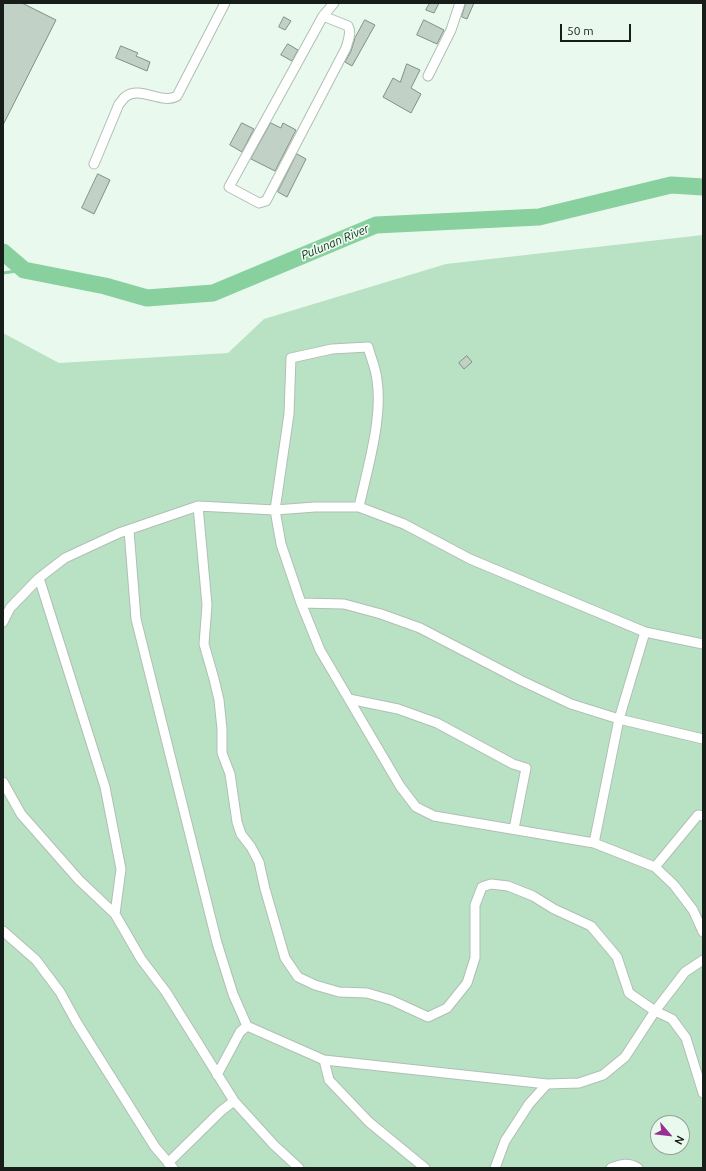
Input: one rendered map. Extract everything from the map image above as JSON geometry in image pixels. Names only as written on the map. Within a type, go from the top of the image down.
[{"type":"street","points":[[94,164],[119,104],[126,96],[136,93],[172,98],[177,96],[225,3]]},
{"type":"street","points":[[322,16],[348,26],[350,29],[350,36],[346,48],[266,201],[259,203],[229,187],[322,16],[334,3]]},
{"type":"street","points":[[428,76],[446,42],[460,3]]},
{"type":"street","points":[[359,507],[371,455],[378,408],[377,380],[368,347],[332,349],[291,358],[289,414],[275,510],[280,544],[300,603],[320,650],[400,786],[416,807],[434,816],[594,843],[655,867],[674,885],[693,910],[703,932]]},
{"type":"street","points":[[198,506],[207,605],[204,644],[219,700],[222,729],[222,753],[230,774],[237,822],[241,834],[251,847],[259,862],[265,889],[285,958],[298,977],[315,985],[339,992],[367,993],[391,1000],[428,1017],[447,1008],[468,984],[475,958],[475,906],[482,887],[491,884],[508,886],[533,896],[554,909],[591,926],[617,957],[629,993],[655,1011],[672,1019],[686,1038],[703,1093]]},
{"type":"street","points":[[3,622],[10,608],[39,578],[65,558],[129,530],[198,506],[275,510],[315,507],[359,507],[404,524],[470,559],[645,632],[703,644]]},
{"type":"street","points":[[129,530],[136,619],[217,943],[233,994],[247,1026],[324,1060],[547,1084],[579,1083],[603,1075],[625,1057],[655,1011],[685,972],[703,960]]},
{"type":"street","points":[[39,578],[105,787],[121,869],[115,914]]},
{"type":"street","points":[[300,603],[344,604],[382,614],[420,628],[520,680],[571,704],[619,719],[703,739]]},
{"type":"street","points":[[594,843],[619,719],[645,632]]},
{"type":"street","points":[[349,699],[398,709],[437,723],[513,764],[526,768],[514,829]]},
{"type":"street","points":[[3,782],[21,814],[79,880],[115,914],[141,959],[166,992],[234,1101],[274,1145],[299,1168]]},
{"type":"street","points":[[655,867],[698,815],[703,816]]},
{"type":"street","points":[[3,931],[36,960],[60,992],[77,1024],[155,1147],[171,1166],[221,1111],[234,1101]]},
{"type":"street","points":[[217,1075],[240,1032],[247,1026]]},
{"type":"street","points":[[324,1060],[329,1080],[369,1122],[425,1168]]},
{"type":"street","points":[[495,1168],[505,1141],[529,1104],[547,1084]]},
{"type":"street","points":[[611,1168],[623,1164],[633,1165],[638,1168]]},
{"type":"green space","points":[[703,235],[703,1168],[3,1168],[3,333],[59,363],[228,353],[264,319],[446,264]]},
{"type":"building","points":[[3,3],[22,3],[56,20],[3,125]]},
{"type":"building","points":[[430,3],[439,3],[434,13],[426,10]]},
{"type":"building","points":[[466,3],[474,3],[467,19],[462,17]]},
{"type":"building","points":[[284,17],[291,21],[285,30],[279,27]]},
{"type":"building","points":[[365,20],[375,25],[352,66],[345,62],[351,51],[355,38]]},
{"type":"building","points":[[424,20],[444,30],[437,44],[417,35]]},
{"type":"building","points":[[288,44],[298,50],[292,61],[281,55]]},
{"type":"building","points":[[121,46],[138,53],[136,56],[150,62],[147,71],[116,58]]},
{"type":"building","points":[[407,64],[420,70],[411,88],[421,94],[411,113],[383,97],[393,78],[400,82]]},
{"type":"building","points":[[242,123],[254,129],[242,152],[230,145]]},
{"type":"building","points":[[271,123],[281,128],[283,123],[296,130],[275,171],[251,159]]},
{"type":"building","points":[[297,154],[306,159],[287,197],[278,192]]},
{"type":"building","points":[[98,174],[110,180],[94,214],[82,208]]},
{"type":"building","points":[[467,356],[472,362],[464,369],[459,363]]},
{"type":"waterway","name":"Pulunan River","points":[[3,252],[24,270],[105,286],[147,298],[213,293],[376,225],[539,217],[671,185],[703,187]]},
{"type":"waterway","points":[[3,273],[24,270]]}]
